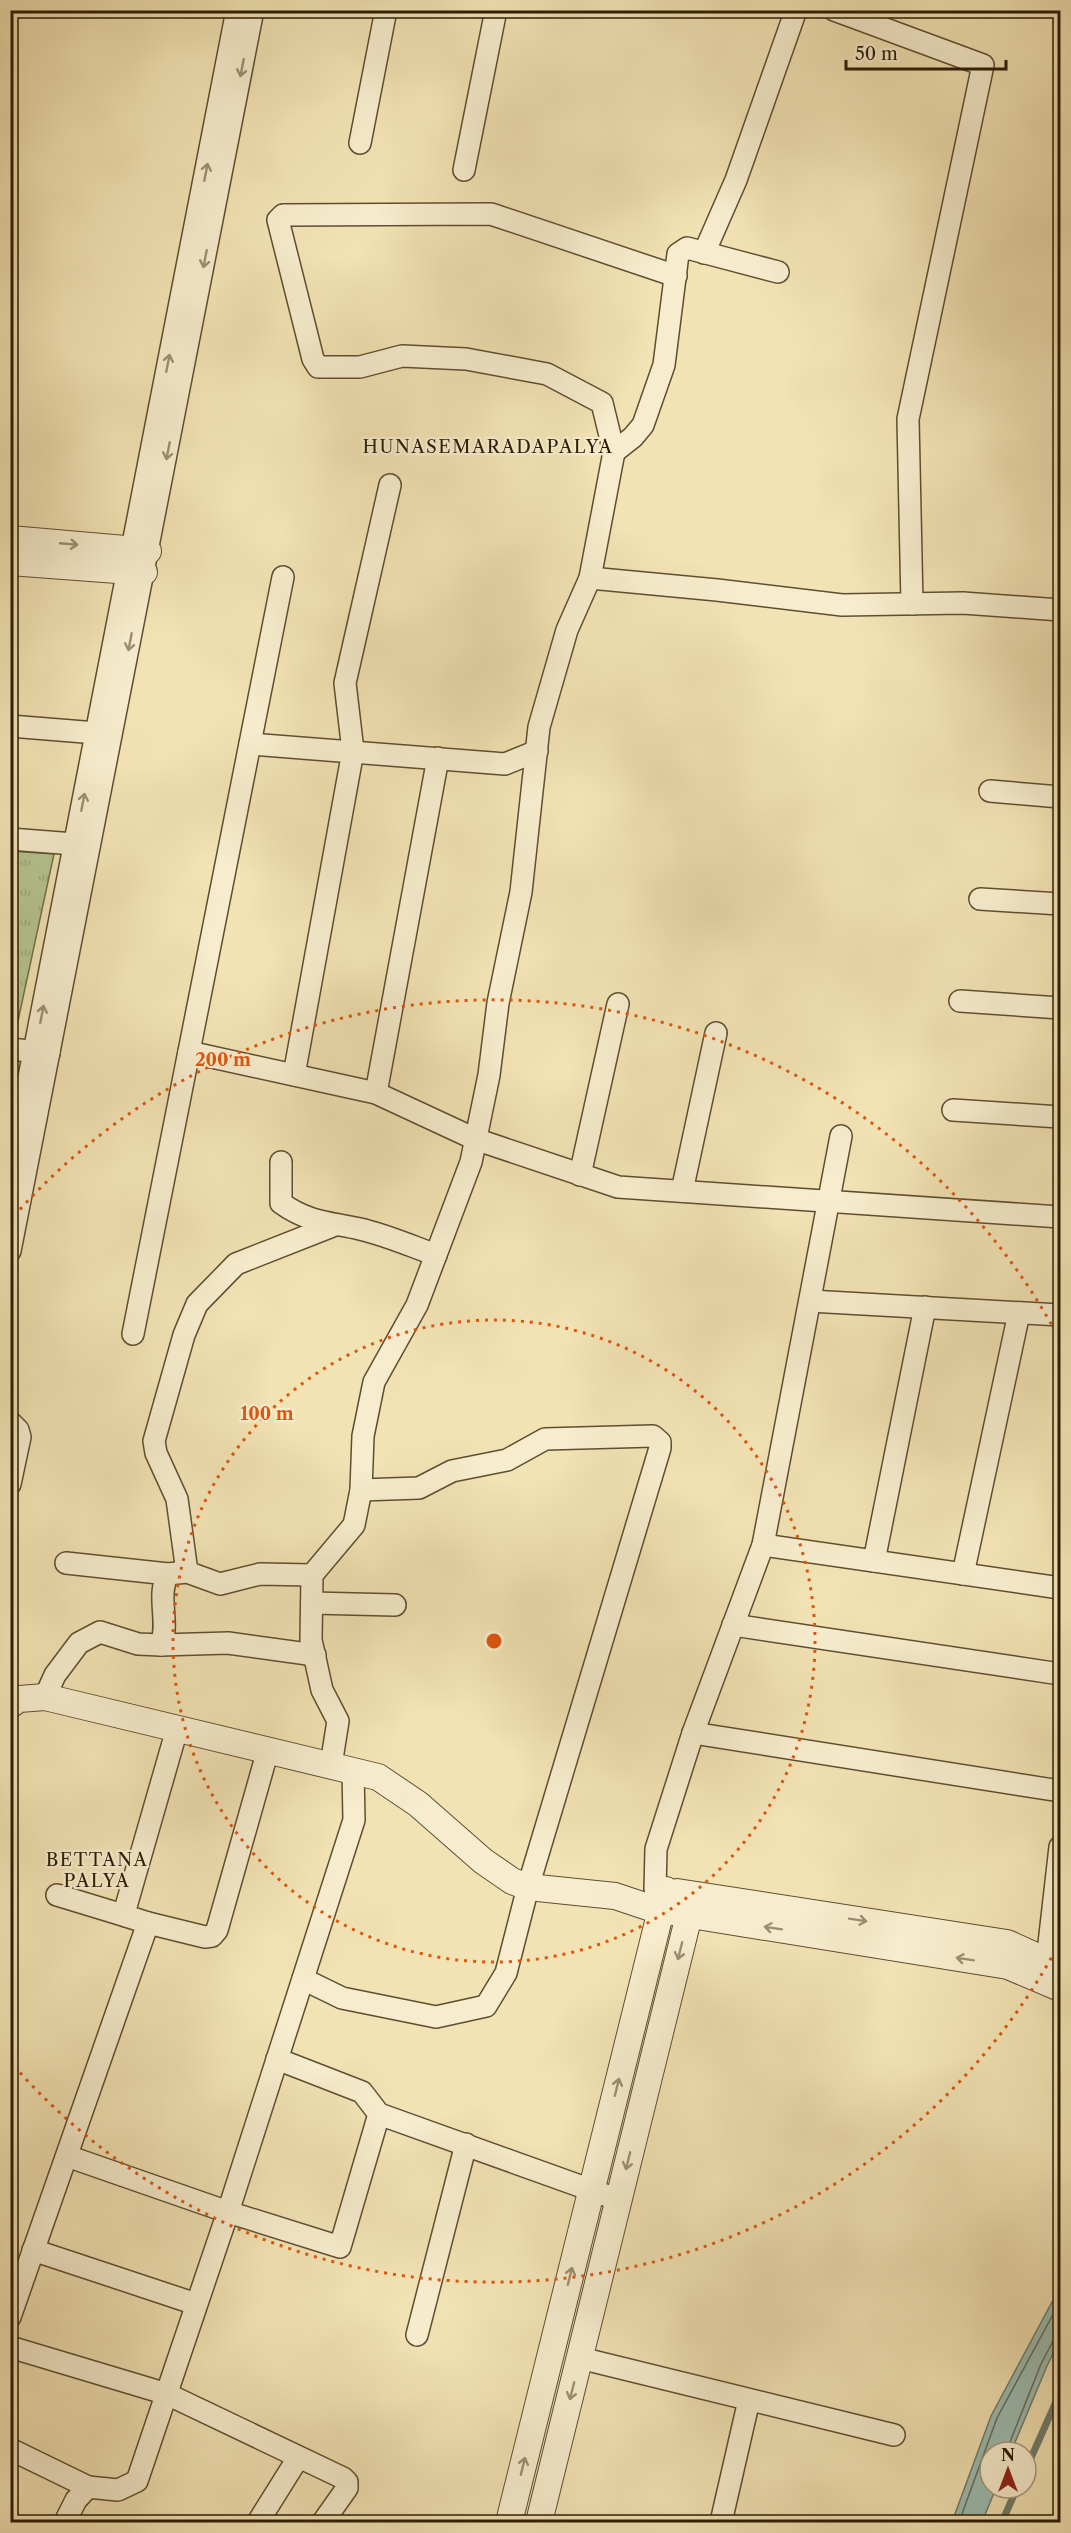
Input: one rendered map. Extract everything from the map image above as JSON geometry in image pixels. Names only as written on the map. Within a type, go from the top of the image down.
[{"type":"street","points":[[138,561],[237,10]]},
{"type":"street","points":[[10,1251],[43,1053],[104,734],[253,10]]},
{"type":"street","points":[[360,143],[386,10]]},
{"type":"street","points":[[464,170],[496,10]]},
{"type":"street","points":[[704,253],[736,180],[796,10]]},
{"type":"street","points":[[834,10],[983,65],[908,419],[912,604]]},
{"type":"street","points":[[10,2449],[88,2487],[118,2490],[138,2481],[228,2212],[354,1820],[342,1768],[338,1721],[322,1690],[312,1640],[312,1575],[354,1525],[361,1490],[363,1436],[374,1382],[417,1305],[471,1162],[489,1075],[498,1003],[521,891],[539,727],[567,630],[590,578],[614,452],[602,403],[547,374],[466,359],[402,356],[360,366],[318,367],[313,359],[278,220],[283,215],[491,214],[676,276]]},
{"type":"street","points":[[614,452],[633,437],[643,425],[664,365],[678,254],[681,250],[687,248],[778,272]]},
{"type":"street","points":[[294,1075],[352,751],[345,682],[390,485]]},
{"type":"street","points":[[10,539],[138,561]]},
{"type":"street","points":[[10,562],[138,561]]},
{"type":"street","points":[[133,1334],[283,576]]},
{"type":"street","points":[[590,578],[842,605],[963,603],[1060,610]]},
{"type":"street","points":[[10,726],[104,734]]},
{"type":"street","points":[[250,744],[505,764],[537,751]]},
{"type":"street","points":[[376,1093],[438,758]]},
{"type":"street","points":[[990,791],[1060,797]]},
{"type":"street","points":[[10,839],[83,845]]},
{"type":"street","points":[[980,899],[1060,904]]},
{"type":"street","points":[[960,1002],[1060,1008]]},
{"type":"street","points":[[580,1175],[618,1004]]},
{"type":"street","points":[[682,1191],[716,1033]]},
{"type":"street","points":[[10,1049],[43,1053]]},
{"type":"street","points":[[189,1052],[376,1093],[475,1139],[618,1187],[1060,1217]]},
{"type":"street","points":[[10,1175],[43,1053]]},
{"type":"street","points":[[953,1110],[1060,1117]]},
{"type":"street","points":[[509,2523],[592,2190],[661,1896],[656,1849],[693,1733],[763,1545],[842,1136]]},
{"type":"street","points":[[281,1162],[281,1203],[295,1213],[316,1222],[361,1229],[436,1255]]},
{"type":"street","points":[[178,1573],[176,1494],[156,1453],[154,1441],[184,1335],[197,1304],[236,1264],[336,1225]]},
{"type":"street","points":[[810,1301],[1060,1315]]},
{"type":"street","points":[[874,1561],[925,1307]]},
{"type":"street","points":[[963,1574],[1019,1313]]},
{"type":"street","points":[[10,1422],[18,1430],[20,1437],[10,1484]]},
{"type":"street","points":[[303,1979],[342,1998],[436,2017],[486,2006],[506,1973],[528,1887],[660,1442],[653,1436],[545,1439],[507,1460],[452,1471],[419,1488],[361,1490]]},
{"type":"street","points":[[763,1545],[1060,1588]]},
{"type":"street","points":[[66,1563],[178,1573],[220,1584],[260,1574],[312,1575]]},
{"type":"street","points":[[161,1645],[165,1634],[162,1585],[178,1573]]},
{"type":"street","points":[[312,1603],[395,1605]]},
{"type":"street","points":[[733,1625],[1060,1674]]},
{"type":"street","points":[[45,1697],[55,1675],[79,1643],[100,1632],[138,1644],[228,1643],[315,1655]]},
{"type":"street","points":[[10,1705],[19,1699],[45,1697],[378,1777],[418,1804],[483,1861],[512,1881],[528,1887],[615,1896],[661,1896],[692,1904],[1007,1943],[1011,1956],[1060,1988]]},
{"type":"street","points":[[126,1916],[125,1910],[177,1729]]},
{"type":"street","points":[[693,1733],[1060,1791]]},
{"type":"street","points":[[57,1895],[148,1923],[205,1937],[212,1935],[217,1930],[268,1750]]},
{"type":"street","points":[[1011,1956],[1054,1964],[1060,1847]]},
{"type":"street","points":[[539,2523],[692,1904]]},
{"type":"street","points":[[10,2317],[148,1923]]},
{"type":"street","points":[[277,2059],[362,2092],[379,2114],[619,2200]]},
{"type":"street","points":[[67,2156],[228,2212],[340,2247],[379,2114]]},
{"type":"street","points":[[417,2335],[466,2144]]},
{"type":"street","points":[[33,2250],[196,2304]]},
{"type":"street","points":[[10,2347],[167,2394],[295,2453],[298,2458],[343,2478],[347,2482],[347,2488],[323,2523]]},
{"type":"street","points":[[580,2358],[894,2435]]},
{"type":"street","points":[[721,2523],[748,2400]]},
{"type":"street","points":[[258,2523],[298,2458]]},
{"type":"street","points":[[66,2523],[76,2500],[88,2487]]},
{"type":"green space","points":[[10,851],[54,854],[13,1044],[10,1044]]},
{"type":"water","points":[[1060,2296],[1060,2339],[1016,2440],[982,2440],[991,2416],[1052,2302]]},
{"type":"water","points":[[978,2451],[978,2500],[991,2500],[982,2522],[952,2522]]},
{"type":"waterway","points":[[1038,2442],[1060,2393]]},
{"type":"waterway","points":[[1002,2522],[1012,2500]]},
{"type":"district","name":"HUNASEMARADAPALYA","points":[[488,447]]},
{"type":"district","name":"BETTANA PALYA","points":[[97,1870]]}]
